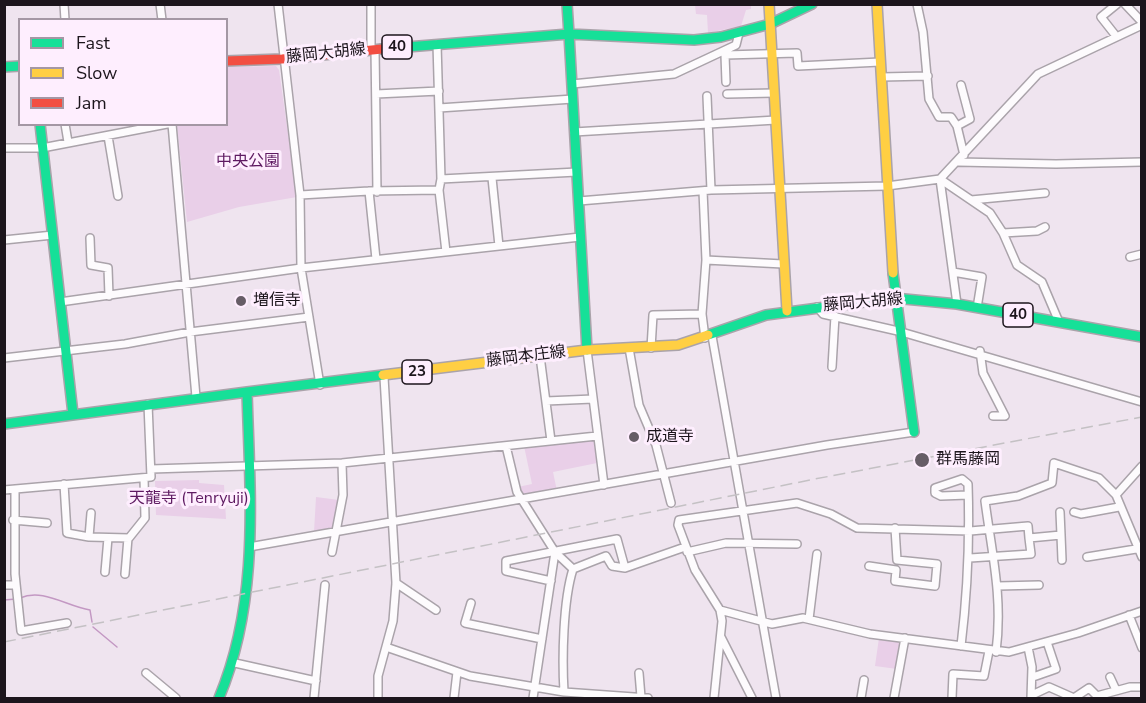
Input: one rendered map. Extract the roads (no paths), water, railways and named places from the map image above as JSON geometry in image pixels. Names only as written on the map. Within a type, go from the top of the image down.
[{"type":"main road","name":"藤岡本庄線","points":[[4,424],[196,397],[320,385],[587,350],[567,4]]},
{"type":"main road","points":[[769,4],[787,311]]},
{"type":"main road","points":[[568,34],[694,40],[739,33],[770,24],[812,4]]},
{"type":"main road","points":[[877,4],[894,298],[914,432]]},
{"type":"main road","name":"藤岡大胡線","points":[[228,61],[282,59],[568,34]]},
{"type":"main road","points":[[40,126],[73,414]]},
{"type":"main road","name":"藤岡大胡線","points":[[587,350],[678,345],[708,337],[746,321],[787,311],[894,298],[957,304],[1142,337]]},
{"type":"main road","points":[[219,699],[235,663],[245,616],[249,547],[247,392]]},
{"type":"street","points":[[278,4],[282,59],[300,195],[301,267],[320,385]]},
{"type":"street","points":[[371,4],[376,94],[373,191],[376,259]]},
{"type":"street","points":[[917,4],[928,76],[929,99],[939,117],[951,117],[957,126],[964,155]]},
{"type":"street","points":[[1116,36],[1101,17],[1117,4]]},
{"type":"street","points":[[579,201],[707,191],[887,186],[940,179],[1038,74],[1142,24],[1125,4]]},
{"type":"street","points":[[572,84],[663,76],[724,53],[736,45],[739,33]]},
{"type":"street","points":[[437,44],[441,179],[439,190],[446,252]]},
{"type":"street","points":[[724,53],[772,55],[797,53],[798,66],[880,62]]},
{"type":"street","points":[[724,53],[726,82]]},
{"type":"street","points":[[881,77],[928,76]]},
{"type":"street","points":[[957,126],[970,119],[961,85]]},
{"type":"street","points":[[376,94],[439,91]]},
{"type":"street","points":[[727,94],[774,93]]},
{"type":"street","points":[[707,96],[706,260],[702,314],[736,462],[776,699]]},
{"type":"street","points":[[440,108],[573,99]]},
{"type":"street","points":[[574,132],[776,120]]},
{"type":"street","points":[[65,126],[68,142]]},
{"type":"street","points":[[4,148],[42,148],[159,126]]},
{"type":"street","points":[[169,126],[187,285],[196,397]]},
{"type":"street","points":[[108,136],[118,196]]},
{"type":"street","points":[[958,162],[1056,164],[1142,162]]},
{"type":"street","points":[[441,179],[577,172]]},
{"type":"street","points":[[492,178],[498,246]]},
{"type":"street","points":[[940,179],[990,213],[1003,233],[1017,265],[1042,282],[1059,322]]},
{"type":"street","points":[[940,179],[957,304]]},
{"type":"street","points":[[300,195],[439,190]]},
{"type":"street","points":[[971,200],[1045,193]]},
{"type":"street","points":[[1003,233],[1045,227]]},
{"type":"street","points":[[5,239],[53,235]]},
{"type":"street","points":[[60,302],[301,267],[580,237]]},
{"type":"street","points":[[90,238],[91,265],[108,268],[109,296]]},
{"type":"street","points":[[1130,257],[1142,254]]},
{"type":"street","points":[[706,260],[783,264]]},
{"type":"street","points":[[953,272],[982,277],[977,308]]},
{"type":"street","points":[[817,307],[823,314],[980,353],[1142,402]]},
{"type":"street","points":[[651,348],[653,315],[702,314]]},
{"type":"street","points":[[4,358],[125,344],[190,332],[309,316]]},
{"type":"street","points":[[832,367],[835,316]]},
{"type":"street","points":[[630,348],[639,405],[656,445],[671,503]]},
{"type":"street","points":[[587,350],[604,485]]},
{"type":"street","points":[[980,353],[983,373],[1005,416],[993,416]]},
{"type":"street","points":[[540,356],[551,441]]},
{"type":"street","points":[[378,699],[378,676],[393,621],[396,583],[384,377]]},
{"type":"street","points":[[546,401],[592,399]]},
{"type":"street","points":[[4,490],[151,477],[148,404]]},
{"type":"street","points":[[249,547],[914,432]]},
{"type":"street","points":[[151,468],[249,467],[342,462],[597,436]]},
{"type":"street","points":[[506,446],[517,492],[555,552],[573,569]]},
{"type":"street","points":[[332,552],[343,495],[342,462]]},
{"type":"street","points":[[952,699],[953,674],[984,676],[999,623],[998,586],[984,501],[1018,496],[1052,483],[1054,463],[1099,478],[1116,495],[1136,549],[1142,558]]},
{"type":"street","points":[[1116,495],[1142,466]]},
{"type":"street","points":[[125,574],[128,538],[145,518],[144,478]]},
{"type":"street","points":[[961,646],[970,558],[968,484],[965,480],[935,488],[935,493],[941,496],[968,495]]},
{"type":"street","points":[[64,484],[65,529],[73,535],[128,538]]},
{"type":"street","points":[[15,490],[13,520],[21,631],[67,623]]},
{"type":"street","points":[[714,699],[721,636],[720,610],[703,584],[686,550],[679,520],[780,504],[807,504],[856,528],[970,531],[1028,525],[1031,554],[970,558]]},
{"type":"street","points":[[1074,512],[1119,507]]},
{"type":"street","points":[[1060,512],[1062,561]]},
{"type":"street","points":[[89,537],[91,513]]},
{"type":"street","points":[[13,520],[47,523]]},
{"type":"street","points":[[895,528],[897,560],[895,580],[935,586],[937,564],[897,560]]},
{"type":"street","points":[[1029,538],[1061,535]]},
{"type":"street","points":[[105,572],[108,538]]},
{"type":"street","points":[[552,580],[506,571],[506,561],[617,539],[625,568]]},
{"type":"street","points":[[573,569],[606,556],[612,566],[625,568],[686,550],[726,543],[797,544]]},
{"type":"street","points":[[1087,557],[1136,549]]},
{"type":"street","points":[[532,699],[555,552]]},
{"type":"street","points":[[808,620],[817,554]]},
{"type":"street","points":[[869,566],[896,570]]},
{"type":"street","points":[[564,692],[567,589],[573,569]]},
{"type":"street","points":[[396,583],[436,610]]},
{"type":"street","points":[[4,585],[16,585]]},
{"type":"street","points":[[314,699],[325,585]]},
{"type":"street","points":[[998,586],[1039,585]]},
{"type":"street","points":[[471,603],[465,622],[542,639]]},
{"type":"street","points":[[720,610],[772,624],[796,618],[870,634],[1009,652],[1142,611]]},
{"type":"street","points":[[1130,615],[1142,648]]},
{"type":"street","points":[[721,636],[752,699]]},
{"type":"street","points":[[894,699],[905,638]]},
{"type":"street","points":[[1033,677],[1056,669],[1047,642]]},
{"type":"street","points":[[386,647],[457,672],[564,692],[618,698],[644,698],[639,673]]},
{"type":"street","points":[[1028,647],[1033,677],[1032,697]]},
{"type":"street","points":[[235,663],[316,681]]},
{"type":"street","points":[[454,699],[457,672]]},
{"type":"street","points":[[146,673],[176,699]]},
{"type":"street","points":[[1110,677],[1116,690]]},
{"type":"street","points":[[861,699],[864,680]]},
{"type":"street","points":[[1032,697],[1049,687],[1074,698],[1089,687],[1097,696],[1116,690],[1142,687]]},
{"type":"waterway","points":[[20,598],[29,595],[46,596],[90,610],[92,622]]},
{"type":"waterway","points":[[4,600],[16,599]]},
{"type":"waterway","points":[[93,627],[117,647]]},
{"type":"railway","points":[[4,642],[815,479],[1142,417]]},
{"type":"place","name":"増信寺","points":[[241,301]]},
{"type":"place","name":"成道寺","points":[[634,437]]},
{"type":"place","name":"群馬藤岡","points":[[922,460]]},
{"type":"park label","name":"中央公園","points":[[248,162]]},
{"type":"park label","name":"天龍寺 (Tenryuji)","points":[[189,499]]}]
